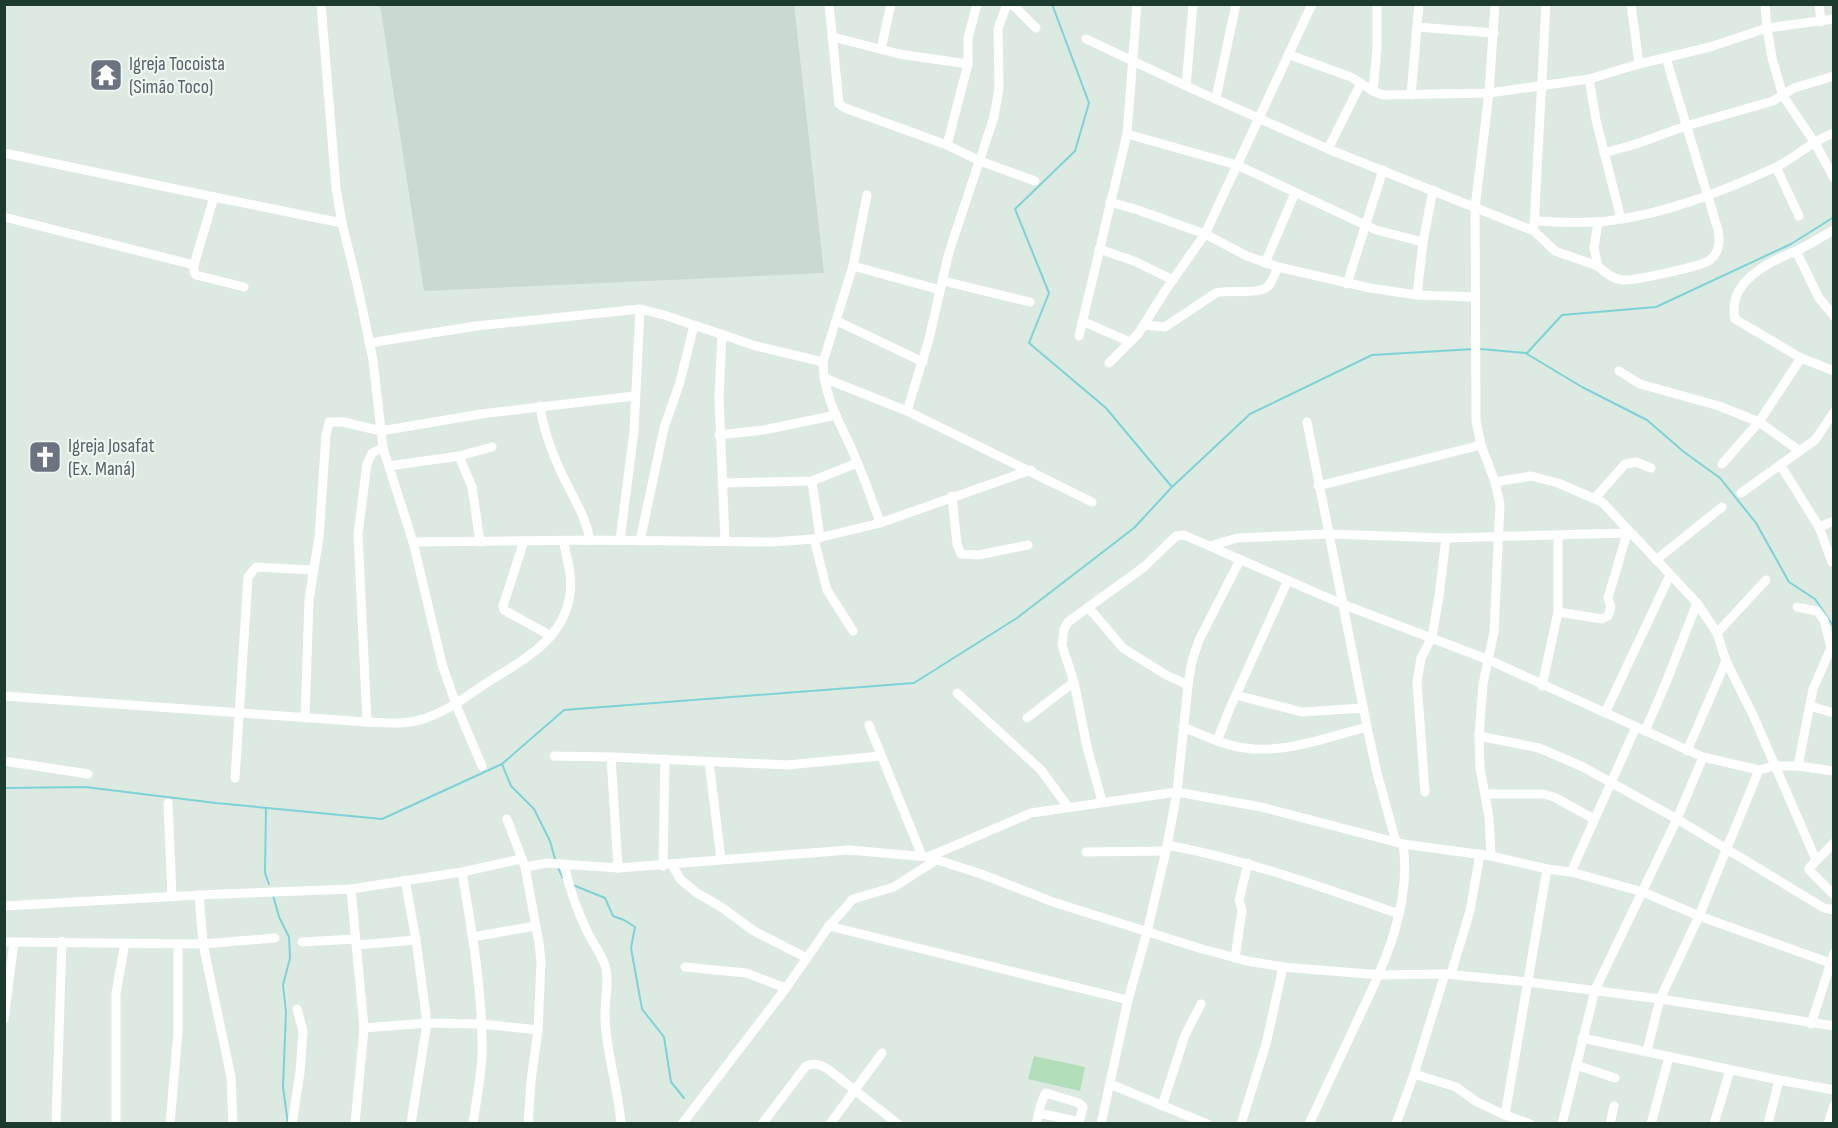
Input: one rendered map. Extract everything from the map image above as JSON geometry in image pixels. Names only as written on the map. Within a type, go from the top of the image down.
[{"type":"street","points":[[321,4],[336,188],[369,343],[383,448],[412,542],[438,649],[456,705],[483,766]]},
{"type":"street","points":[[829,4],[839,104],[1035,181]]},
{"type":"street","points":[[881,49],[891,4]]},
{"type":"street","points":[[947,145],[968,64],[968,38],[977,4]]},
{"type":"street","points":[[907,411],[923,362],[949,252],[989,137],[997,103],[998,29],[1007,4]]},
{"type":"street","points":[[1012,4],[1036,28]]},
{"type":"street","points":[[1079,336],[1127,134],[1137,4]]},
{"type":"street","points":[[1186,86],[1193,4]]},
{"type":"street","points":[[1216,98],[1236,4]]},
{"type":"street","points":[[1109,363],[1144,325],[1204,234],[1312,4]]},
{"type":"street","points":[[1373,92],[1377,48],[1377,4]]},
{"type":"street","points":[[1411,95],[1419,4]]},
{"type":"street","points":[[1491,856],[1489,817],[1480,768],[1479,736],[1483,684],[1490,660],[1494,632],[1500,504],[1495,482],[1481,445],[1476,421],[1475,208],[1489,93],[1495,4]]},
{"type":"street","points":[[1534,231],[1546,4]]},
{"type":"street","points":[[1631,4],[1639,64]]},
{"type":"street","points":[[1765,4],[1776,76],[1783,96],[1815,143],[1833,178]]},
{"type":"street","points":[[1819,4],[1821,22]]},
{"type":"street","points":[[1290,55],[1341,73],[1373,92],[1392,96],[1489,93],[1589,79],[1710,47],[1767,28],[1833,19]]},
{"type":"street","points":[[1417,27],[1494,33]]},
{"type":"street","points":[[833,37],[909,56],[968,64]]},
{"type":"street","points":[[1086,39],[1328,149],[1534,231],[1555,251],[1598,266],[1615,278],[1634,280],[1706,263],[1712,260],[1717,253],[1720,241],[1666,58]]},
{"type":"street","points":[[1604,153],[1773,101],[1797,86],[1833,76]]},
{"type":"street","points":[[1589,79],[1604,153],[1622,219]]},
{"type":"street","points":[[1328,149],[1361,83]]},
{"type":"street","points":[[1534,221],[1598,222],[1622,219],[1676,206],[1707,196],[1776,167],[1833,133]]},
{"type":"street","points":[[1127,134],[1237,165],[1365,225],[1423,242]]},
{"type":"street","points":[[4,153],[342,223]]},
{"type":"street","points":[[1776,167],[1799,216]]},
{"type":"street","points":[[1347,284],[1383,170]]},
{"type":"street","points":[[1417,295],[1423,242],[1433,190]]},
{"type":"street","points":[[1265,263],[1295,193]]},
{"type":"street","points":[[867,195],[853,266],[824,362],[824,378],[836,415],[880,523]]},
{"type":"street","points":[[214,197],[194,265],[194,272],[196,275],[244,287]]},
{"type":"street","points":[[1110,202],[1204,234],[1278,267],[1347,284],[1417,295],[1475,297]]},
{"type":"street","points":[[4,217],[194,265]]},
{"type":"street","points":[[1598,222],[1594,248],[1598,266]]},
{"type":"street","points":[[1833,230],[1796,251],[1785,254],[1749,277],[1737,296],[1733,308],[1735,319],[1801,358],[1833,371]]},
{"type":"street","points":[[1099,249],[1134,261],[1173,280]]},
{"type":"street","points":[[1796,251],[1819,298],[1833,316]]},
{"type":"street","points":[[853,266],[1030,302]]},
{"type":"street","points":[[1144,325],[1164,327],[1210,297],[1224,291],[1265,289],[1278,267]]},
{"type":"street","points":[[369,343],[476,326],[640,309],[756,346],[824,362]]},
{"type":"street","points":[[620,540],[634,431],[640,309]]},
{"type":"street","points":[[837,321],[923,362]]},
{"type":"street","points":[[1082,321],[1130,342]]},
{"type":"street","points":[[640,541],[661,437],[680,382],[694,325]]},
{"type":"street","points":[[723,334],[719,378],[719,435],[725,541]]},
{"type":"street","points":[[1722,464],[1759,422],[1801,358]]},
{"type":"street","points":[[1619,371],[1640,384],[1719,406],[1759,422],[1800,451]]},
{"type":"street","points":[[824,378],[907,411],[1092,502]]},
{"type":"street","points":[[305,718],[309,600],[319,537],[326,435],[329,422],[343,422],[381,431],[540,406],[634,396]]},
{"type":"street","points":[[540,406],[549,441],[560,470],[587,523],[590,540]]},
{"type":"street","points":[[1741,493],[1815,441],[1833,412]]},
{"type":"street","points":[[719,435],[765,430],[836,415]]},
{"type":"street","points":[[1307,422],[1367,727],[1377,773],[1400,843],[1406,878],[1399,914],[1380,975],[1309,1124]]},
{"type":"street","points":[[1318,486],[1481,445]]},
{"type":"street","points":[[389,466],[459,456],[492,447]]},
{"type":"street","points":[[367,722],[358,534],[367,464],[372,453],[383,448]]},
{"type":"street","points":[[459,456],[472,487],[480,542]]},
{"type":"street","points":[[1594,499],[1625,464],[1636,462],[1651,468]]},
{"type":"street","points":[[722,483],[812,481],[857,463]]},
{"type":"street","points":[[1781,466],[1819,527],[1832,562]]},
{"type":"street","points":[[412,542],[620,540],[771,542],[817,538],[880,523],[1031,470]]},
{"type":"street","points":[[1495,482],[1531,476],[1558,483],[1602,502],[1697,603],[1717,633],[1726,661],[1753,715],[1816,860]]},
{"type":"street","points":[[812,481],[817,538],[827,590],[853,632]]},
{"type":"street","points":[[952,496],[957,544],[961,554],[978,555],[1028,544]]},
{"type":"street","points":[[1656,560],[1722,507]]},
{"type":"street","points":[[1819,527],[1833,521]]},
{"type":"street","points":[[1210,546],[1237,538],[1329,534],[1446,538],[1558,536],[1628,531]]},
{"type":"street","points":[[1558,612],[1602,619],[1608,616],[1611,607],[1608,598],[1628,531]]},
{"type":"street","points":[[1102,801],[1087,747],[1074,682],[1062,645],[1062,636],[1068,622],[1144,567],[1176,536],[1184,535],[1342,604],[1490,660],[1542,686],[1703,757],[1759,770],[1774,766],[1798,766],[1833,771]]},
{"type":"street","points":[[1542,686],[1558,612],[1558,536]]},
{"type":"street","points":[[1425,792],[1417,682],[1421,658],[1432,637],[1446,538]]},
{"type":"street","points":[[4,696],[367,722],[417,721],[456,705],[525,659],[560,625],[567,608],[572,579],[563,540]]},
{"type":"street","points":[[524,541],[503,606],[504,610],[551,636]]},
{"type":"street","points":[[1101,1124],[1128,1000],[1148,932],[1166,848],[1177,792],[1188,685],[1199,640],[1240,560]]},
{"type":"street","points":[[235,778],[248,577],[256,567],[312,570]]},
{"type":"street","points":[[1605,713],[1671,575]]},
{"type":"street","points":[[1217,741],[1288,580]]},
{"type":"street","points":[[1717,633],[1766,580]]},
{"type":"street","points":[[1571,872],[1610,783],[1665,686],[1697,603]]},
{"type":"street","points":[[1088,607],[1123,648],[1166,675],[1188,685]]},
{"type":"street","points":[[1797,607],[1817,611],[1824,620],[1831,644],[1813,688],[1798,766]]},
{"type":"street","points":[[1687,751],[1726,661]]},
{"type":"street","points":[[1027,718],[1074,682]]},
{"type":"street","points":[[957,693],[1041,770],[1068,807]]},
{"type":"street","points":[[1236,695],[1302,712],[1363,708]]},
{"type":"street","points":[[1810,706],[1833,713]]},
{"type":"street","points":[[870,725],[881,756],[929,858]]},
{"type":"street","points":[[1184,727],[1217,741],[1245,748],[1278,748],[1367,727]]},
{"type":"street","points":[[1479,736],[1539,748],[1583,767],[1677,819],[1824,908],[1833,910]]},
{"type":"street","points":[[554,756],[806,765],[881,756]]},
{"type":"street","points":[[611,757],[618,868]]},
{"type":"street","points":[[1562,1124],[1595,990],[1677,819],[1703,757]]},
{"type":"street","points":[[665,759],[667,865],[698,893],[754,931],[807,958]]},
{"type":"street","points":[[4,761],[88,774]]},
{"type":"street","points":[[709,762],[721,859]]},
{"type":"street","points":[[1647,1051],[1660,999],[1699,916],[1759,770]]},
{"type":"street","points":[[682,1124],[786,988],[830,926],[853,899],[894,887],[929,858],[1026,814],[1102,801],[1177,792],[1261,807],[1400,843],[1480,854],[1571,872],[1643,892],[1699,916],[1830,963]]},
{"type":"street","points":[[1485,794],[1543,794],[1554,797],[1594,819]]},
{"type":"street","points":[[168,803],[172,897]]},
{"type":"street","points":[[507,819],[523,863],[541,962],[538,1030],[528,1124]]},
{"type":"street","points":[[1833,843],[1809,870],[1833,895]]},
{"type":"street","points":[[1086,852],[1166,848],[1248,864],[1399,914]]},
{"type":"street","points":[[4,906],[351,889],[523,863],[618,868],[849,850],[929,858],[984,875],[1029,894],[1148,932],[1235,958],[1283,967],[1380,975],[1448,974],[1528,982],[1660,999],[1833,1026]]},
{"type":"street","points":[[1399,1123],[1470,910],[1480,854]]},
{"type":"street","points":[[564,864],[576,904],[605,965],[607,975],[604,1002],[607,1037],[618,1093],[621,1124]]},
{"type":"street","points":[[1235,958],[1242,910],[1239,900],[1248,864]]},
{"type":"street","points":[[1505,1115],[1547,869]]},
{"type":"street","points":[[462,872],[482,1024],[482,1057],[473,1124]]},
{"type":"street","points":[[405,880],[427,1023],[411,1124]]},
{"type":"street","points":[[351,889],[364,1028],[355,1124]]},
{"type":"street","points":[[199,895],[203,944],[231,1077],[233,1124]]},
{"type":"street","points":[[472,937],[535,926]]},
{"type":"street","points":[[830,926],[1128,1000]]},
{"type":"street","points":[[4,1019],[9,942],[203,944],[275,938]]},
{"type":"street","points":[[302,942],[416,940]]},
{"type":"street","points":[[56,1124],[62,941]]},
{"type":"street","points":[[116,1124],[116,993],[125,943]]},
{"type":"street","points":[[170,1124],[178,1031],[178,944]]},
{"type":"street","points":[[1811,1024],[1833,953]]},
{"type":"street","points":[[685,967],[746,973],[786,988]]},
{"type":"street","points":[[1241,1124],[1266,1044],[1283,967]]},
{"type":"street","points":[[1162,1106],[1179,1051],[1201,1005]]},
{"type":"street","points":[[292,1124],[300,1072],[303,1031],[297,1009]]},
{"type":"street","points":[[364,1028],[427,1023],[482,1024],[538,1030]]},
{"type":"street","points":[[1582,1038],[1833,1090]]},
{"type":"street","points":[[830,1124],[882,1053]]},
{"type":"street","points":[[1651,1124],[1669,1057]]},
{"type":"street","points":[[762,1124],[806,1066],[813,1063],[822,1065],[898,1124]]},
{"type":"street","points":[[1576,1065],[1615,1078]]},
{"type":"street","points":[[1714,1124],[1730,1070]]},
{"type":"street","points":[[1414,1074],[1456,1088],[1514,1121],[1530,1124]]},
{"type":"street","points":[[1768,1124],[1779,1080]]},
{"type":"street","points":[[1110,1084],[1189,1120],[1207,1124]]},
{"type":"street","points":[[1036,1124],[1043,1097],[1046,1093],[1079,1103],[1083,1107],[1080,1119],[1076,1121],[1039,1113]]},
{"type":"street","points":[[1828,1124],[1833,1105]]},
{"type":"street","points":[[1610,1124],[1614,1106]]},
{"type":"shaded area","points":[[380,5],[794,5],[824,273],[424,291]]},
{"type":"green space","points":[[1034,1056],[1085,1067],[1080,1091],[1028,1079]]},
{"type":"waterway","points":[[1052,4],[1089,103],[1075,151],[1015,209],[1049,293],[1029,343],[1106,408],[1172,487],[1250,414],[1372,355],[1474,349]]},
{"type":"waterway","points":[[1480,349],[1527,353],[1562,315],[1656,307],[1791,244],[1834,217]]},
{"type":"waterway","points":[[1527,354],[1582,387],[1647,420],[1684,452],[1720,478],[1756,523],[1789,582],[1815,599],[1834,627]]},
{"type":"waterway","points":[[4,788],[85,787],[216,803],[382,819],[502,764],[564,710],[914,683],[1017,618],[1134,528],[1171,488]]},
{"type":"waterway","points":[[502,764],[511,786],[534,809],[550,841],[555,859]]},
{"type":"waterway","points":[[266,808],[265,873],[269,884]]},
{"type":"waterway","points":[[558,868],[563,878]]},
{"type":"waterway","points":[[573,885],[605,898],[613,916],[635,927],[631,948],[642,1009],[664,1037],[671,1082],[684,1098]]},
{"type":"waterway","points":[[273,895],[279,917],[289,937],[290,958],[283,985],[286,1012],[283,1087],[288,1124]]},
{"type":"place","name":"Igreja Tocoista (Simão Toco)","points":[[106,75]]},
{"type":"place","name":"Igreja Josafat (Ex. Maná)","points":[[45,457]]}]
